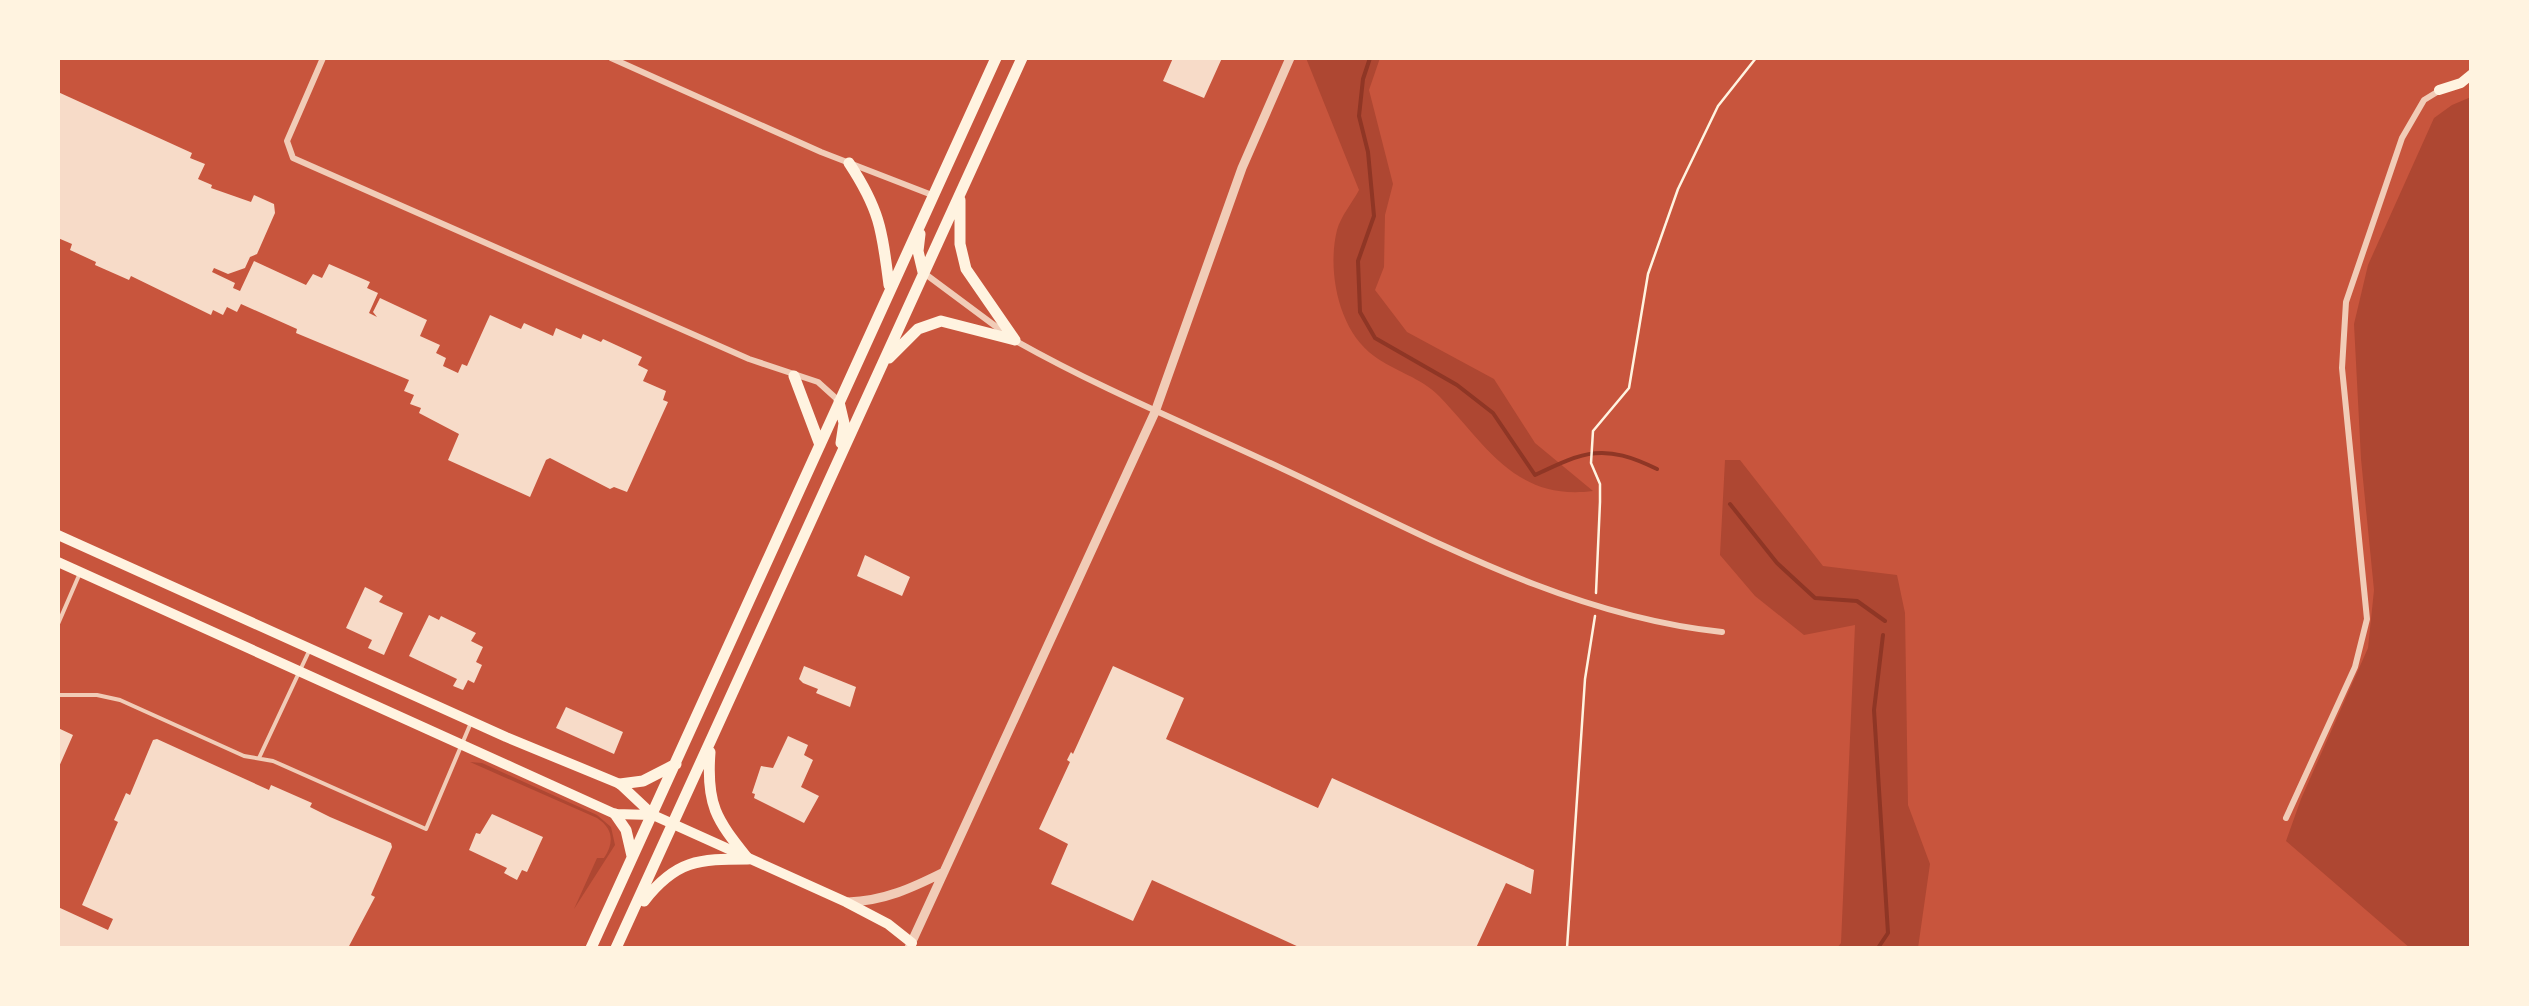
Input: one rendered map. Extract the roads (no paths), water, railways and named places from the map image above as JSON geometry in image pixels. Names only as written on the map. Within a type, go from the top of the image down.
[{"type":"highway","points":[[590,948],[996,58]]},
{"type":"highway","points":[[616,948],[1014,75],[1018,58]]},
{"type":"highway","points":[[848,163],[870,196],[880,223],[890,288]]},
{"type":"highway","points":[[960,194],[960,244],[966,270],[1014,340]]},
{"type":"highway","points":[[921,220],[918,251],[923,272]]},
{"type":"highway","points":[[882,364],[918,330],[941,321],[1014,340]]},
{"type":"highway","points":[[794,376],[820,446]]},
{"type":"highway","points":[[838,462],[844,423],[839,401]]},
{"type":"highway","points":[[711,742],[708,779],[713,810],[748,859]]},
{"type":"highway","points":[[620,784],[643,781],[676,764]]},
{"type":"highway","points":[[616,814],[626,830],[632,857]]},
{"type":"highway","points":[[629,920],[663,877],[690,862],[748,859]]},
{"type":"main road","points":[[2439,90],[2461,83],[2472,74]]},
{"type":"main road","points":[[58,535],[620,784],[653,814],[846,902],[888,924],[911,946]]},
{"type":"main road","points":[[58,562],[616,814],[653,814]]},
{"type":"street","points":[[323,58],[287,141],[293,158],[748,359],[818,382],[839,401]]},
{"type":"street","points":[[611,58],[932,196]]},
{"type":"street","points":[[911,946],[1155,412],[1242,168],[1290,58]]},
{"type":"street","points":[[2286,818],[2355,667],[2367,619],[2342,368],[2346,302],[2402,138],[2418,108],[2439,90],[2472,82]]},
{"type":"street","points":[[923,272],[1014,340],[1155,412],[1545,589],[1646,622],[1722,632]]},
{"type":"street","points":[[846,902],[892,896],[944,872]]},
{"type":"lane","points":[[58,624],[80,572]]},
{"type":"lane","points":[[259,758],[310,649]]},
{"type":"lane","points":[[58,694],[115,698],[244,756],[273,761],[426,829],[472,721]]},
{"type":"waterway","points":[[1370,58],[1359,116],[1368,152],[1374,216],[1358,261],[1360,312],[1375,338],[1457,385],[1493,413],[1535,475],[1595,453],[1623,456],[1657,469]]},
{"type":"waterway","points":[[1730,504],[1777,563],[1815,598],[1857,601],[1885,621]]},
{"type":"waterway","points":[[1878,948],[1888,933],[1874,710],[1883,635]]}]
